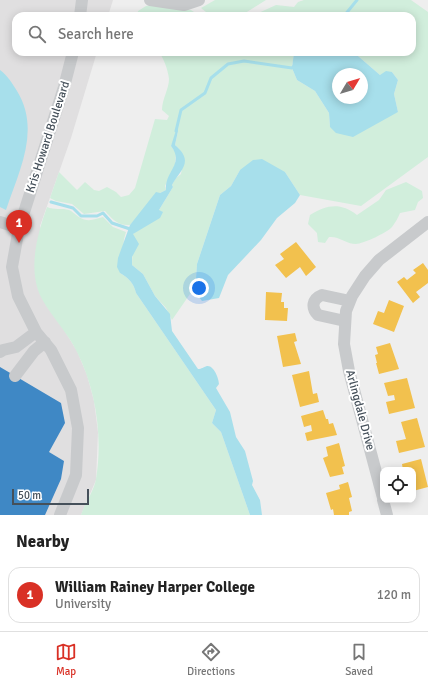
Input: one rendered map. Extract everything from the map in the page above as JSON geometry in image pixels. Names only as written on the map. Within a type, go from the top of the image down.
[{"type":"street","points":[[80,12],[82,0]]},
{"type":"street","points":[[150,0],[184,5],[199,0]]},
{"type":"street","name":"Kris Howard Boulevard","points":[[60,515],[76,475],[78,428],[71,390],[45,342],[36,332],[18,296],[12,267],[19,228],[73,56]]},
{"type":"street","points":[[0,222],[19,228]]},
{"type":"street","name":"Arlingdale Drive","points":[[380,488],[349,371],[344,344],[346,311],[350,301],[365,276],[379,260],[428,222]]},
{"type":"street","points":[[345,321],[318,315],[313,308],[313,304],[315,300],[322,295],[350,301]]},
{"type":"street","points":[[0,352],[16,347],[36,332]]},
{"type":"street","points":[[15,376],[25,361],[45,342]]},
{"type":"street","points":[[25,361],[44,357],[54,357]]},
{"type":"street","name":"Arlingdale Drive","points":[[384,503],[386,515]]},
{"type":"shaded area","points":[[0,0],[113,0],[109,12],[12,12],[12,56],[96,56],[71,138],[40,226],[61,325],[77,351],[87,375],[94,401],[98,432],[96,480],[81,515],[0,515]]},
{"type":"green space","points":[[215,0],[266,0],[247,12],[206,12],[201,8]]},
{"type":"green space","points":[[304,0],[411,0],[428,12],[428,157],[361,206],[300,195],[285,172],[240,170],[231,186],[220,195],[197,264],[195,292],[190,294],[172,320],[166,308],[155,296],[143,274],[132,265],[133,234],[159,210],[173,187],[172,185],[175,179],[181,174],[183,162],[182,155],[175,145],[178,131],[171,146],[176,153],[175,165],[165,186],[166,190],[160,193],[130,225],[119,223],[105,211],[84,214],[72,204],[56,201],[50,198],[59,172],[77,190],[85,182],[94,190],[99,191],[107,187],[121,197],[129,195],[135,188],[155,119],[167,120],[169,116],[162,110],[169,79],[166,65],[162,56],[294,56],[292,68],[297,80],[315,91],[329,113],[330,127],[398,112],[394,94],[398,80],[392,72],[380,75],[358,56],[416,56],[416,12],[261,12],[276,5],[294,7],[298,2]]},
{"type":"green space","points":[[158,4],[191,10],[194,12],[138,12],[146,6]]},
{"type":"green space","points":[[406,182],[422,191],[423,198],[418,202],[415,210],[400,213],[392,227],[381,235],[356,244],[333,237],[329,237],[325,243],[318,242],[317,233],[308,224],[310,215],[328,207],[334,206],[345,208],[357,215],[379,200],[386,190]]},
{"type":"green space","points":[[47,207],[69,210],[85,220],[103,217],[113,227],[126,232],[120,273],[132,284],[136,293],[216,410],[212,423],[221,432],[250,515],[81,515],[96,479],[99,447],[98,430],[93,398],[84,367],[73,345],[46,306],[37,288],[34,265],[35,253],[40,229]]},
{"type":"water","points":[[294,56],[358,56],[380,75],[386,71],[392,72],[398,80],[394,94],[398,112],[353,137],[336,133],[330,127],[329,113],[315,91],[297,80],[292,68]]},
{"type":"water","points":[[0,70],[8,77],[17,91],[24,106],[27,121],[27,136],[22,165],[6,210],[0,207]]},
{"type":"water","points":[[177,127],[178,131],[175,145],[184,156],[184,166],[159,210],[163,212],[160,218],[133,234],[139,244],[132,257],[132,265],[143,274],[155,296],[170,314],[172,331],[198,369],[210,366],[216,373],[219,384],[216,388],[230,412],[236,437],[245,451],[253,481],[252,485],[260,500],[262,515],[250,515],[221,432],[212,423],[216,410],[136,293],[132,284],[120,273],[117,267],[118,258],[130,225],[156,192],[160,193],[166,190],[166,184],[176,158],[175,152],[171,146]]},
{"type":"water","points":[[262,159],[285,172],[300,195],[295,203],[277,218],[261,240],[228,275],[219,298],[202,301],[195,292],[197,264],[220,195],[231,186],[240,170],[253,160]]},
{"type":"building: Homes","points":[[296,242],[316,267],[306,276],[300,267],[286,278],[275,265],[284,259],[280,254]]},
{"type":"building: Homes","points":[[423,263],[428,270],[428,283],[416,292],[420,297],[413,303],[397,282],[404,277],[407,280],[416,273],[413,270]]},
{"type":"building: Homes","points":[[266,292],[282,293],[281,302],[284,302],[284,308],[288,308],[287,321],[265,320]]},
{"type":"building: Homes","points":[[389,300],[404,306],[394,332],[373,324],[378,311],[384,313]]},
{"type":"building: Homes","points":[[295,333],[297,341],[294,342],[301,364],[283,367],[277,336]]},
{"type":"building: Homes","points":[[390,343],[399,369],[379,374],[375,355],[378,354],[376,347]]},
{"type":"building: Homes","points":[[309,371],[313,394],[317,393],[319,402],[300,407],[292,375]]},
{"type":"building: Homes","points":[[407,378],[415,408],[389,414],[386,402],[395,400],[394,395],[388,396],[384,383]]},
{"type":"building: Homes","points":[[323,410],[329,424],[333,423],[337,435],[307,441],[305,433],[312,431],[311,425],[304,427],[301,416]]},
{"type":"building: Homes","points":[[417,418],[425,447],[399,453],[396,441],[406,439],[401,422]]},
{"type":"building: Homes","points":[[339,443],[345,466],[342,467],[344,474],[330,477],[323,458],[328,456],[326,447]]},
{"type":"building: Homes","points":[[421,459],[428,487],[416,490],[416,467],[402,467],[402,464]]},
{"type":"building: Homes","points":[[348,482],[352,497],[349,498],[352,511],[349,512],[349,515],[334,515],[326,493],[340,489],[339,485]]},
{"type":"building: Schools","points":[[0,367],[61,403],[65,423],[49,452],[64,461],[61,479],[45,515],[0,515]]},
{"type":"waterway","points":[[347,12],[357,0]]},
{"type":"waterway","points":[[176,131],[181,110],[205,93],[211,78],[228,64],[244,61],[292,68],[294,66]]},
{"type":"waterway","points":[[51,202],[73,208],[81,216],[97,216],[103,213],[112,223],[130,229]]},
{"type":"place","name":"William Rainey Harper College","points":[[19,243]]}]
